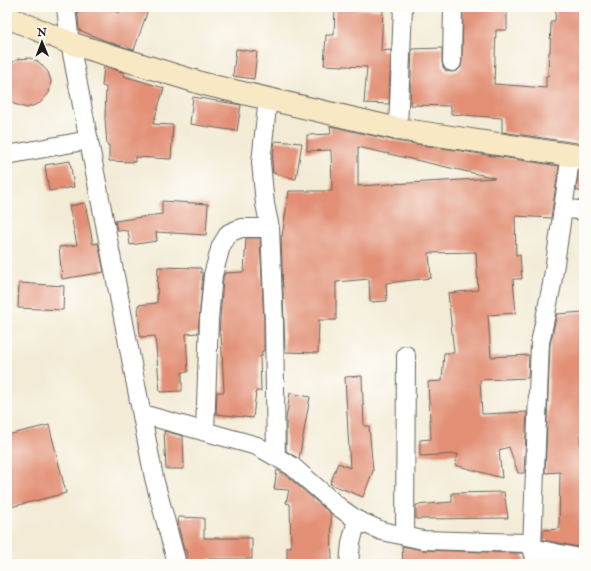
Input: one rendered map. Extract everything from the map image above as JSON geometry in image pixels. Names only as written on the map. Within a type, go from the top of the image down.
[{"type":"street","points":[[66,7],[70,43],[154,478],[177,564]]},
{"type":"street","points":[[398,129],[403,7]]},
{"type":"street","points":[[452,62],[453,7]]},
{"type":"street","points":[[7,17],[70,43],[204,84],[398,129],[577,156],[563,208],[552,284],[540,343],[535,556]]},
{"type":"street","points":[[268,98],[261,162],[265,204],[270,228],[275,338],[276,457]]},
{"type":"street","points":[[7,155],[89,140]]},
{"type":"street","points":[[563,208],[584,211]]},
{"type":"street","points":[[205,432],[209,319],[213,275],[221,246],[229,233],[241,228],[270,228]]},
{"type":"street","points":[[405,536],[406,355]]},
{"type":"street","points":[[142,414],[257,446],[292,466],[340,508],[357,520],[382,531],[423,540],[525,543],[535,556],[584,559]]},
{"type":"street","points":[[349,564],[351,542],[357,520]]},
{"type":"building","points":[[77,7],[102,7],[119,13],[122,7],[149,7],[134,50],[79,30]]},
{"type":"building","points":[[463,7],[507,7],[507,30],[496,30],[494,84],[546,88],[546,76],[548,76],[550,52],[551,21],[555,21],[556,7],[584,7],[584,144],[502,132],[502,118],[451,114],[451,106],[410,105],[412,49],[442,48],[442,62],[446,71],[457,71],[461,67]]},
{"type":"building","points":[[335,8],[383,10],[381,51],[391,50],[389,104],[364,103],[367,67],[324,65],[326,35],[334,35]]},
{"type":"building","points":[[236,49],[257,52],[254,79],[233,76]]},
{"type":"building","points":[[30,58],[39,62],[48,72],[51,81],[49,93],[40,103],[27,108],[14,104],[7,98],[7,66],[18,59]]},
{"type":"building","points":[[104,66],[125,73],[124,76],[164,88],[153,124],[173,125],[171,159],[135,157],[135,162],[109,161],[109,145],[107,145],[105,119],[106,87],[102,86]]},
{"type":"building","points":[[193,97],[241,105],[237,131],[190,124]]},
{"type":"building","points":[[330,126],[396,141],[559,166],[551,218],[515,216],[516,255],[520,255],[522,279],[513,279],[516,313],[488,315],[491,357],[529,355],[528,378],[480,380],[482,414],[527,412],[524,473],[518,473],[509,447],[499,450],[502,478],[455,465],[458,454],[420,456],[420,440],[431,439],[428,382],[442,381],[444,353],[454,353],[448,293],[478,290],[476,252],[429,253],[431,278],[386,283],[387,301],[370,302],[369,279],[336,282],[336,320],[319,320],[318,353],[285,352],[281,236],[289,191],[332,191],[331,150],[307,151],[307,135],[331,134]],"holes":[[[358,147],[495,178],[358,186]]]},
{"type":"building","points":[[275,141],[302,143],[296,179],[273,173],[272,162]]},
{"type":"building","points":[[70,161],[74,187],[49,191],[45,165]]},
{"type":"building","points":[[579,169],[584,169],[584,193],[576,190]]},
{"type":"building","points":[[162,201],[208,204],[206,235],[156,232],[157,241],[130,245],[128,231],[117,230],[115,221],[162,214]]},
{"type":"building","points":[[85,203],[93,244],[98,243],[104,272],[62,279],[59,247],[77,245],[69,206]]},
{"type":"building","points":[[246,238],[260,238],[264,323],[264,351],[262,351],[262,356],[260,356],[261,391],[256,391],[253,418],[216,414],[217,392],[224,392],[221,335],[219,335],[223,277],[225,273],[244,272]]},
{"type":"building","points":[[158,267],[201,268],[201,273],[203,273],[198,333],[186,334],[188,372],[182,372],[182,391],[160,392],[155,336],[140,337],[138,305],[157,303]]},
{"type":"building","points":[[19,283],[64,286],[63,310],[18,308]]},
{"type":"building","points":[[584,312],[584,435],[580,435],[582,478],[584,478],[584,548],[543,540],[543,530],[559,529],[560,472],[545,473],[550,344],[557,314]]},
{"type":"building","points":[[362,376],[364,426],[369,426],[373,471],[363,497],[330,484],[338,463],[350,468],[345,377]]},
{"type":"building","points":[[290,393],[310,397],[299,459],[286,451],[286,419]]},
{"type":"building","points":[[49,425],[66,493],[7,508],[7,435]]},
{"type":"building","points":[[164,431],[183,436],[184,469],[166,469]]},
{"type":"building","points":[[277,470],[286,475],[331,514],[332,562],[330,562],[330,564],[287,564],[287,547],[291,547],[290,504],[286,503],[289,490],[274,489]]},
{"type":"building","points":[[504,492],[508,518],[416,519],[416,505],[452,502],[452,493]]},
{"type":"building","points":[[178,517],[204,518],[204,538],[252,538],[252,559],[209,559],[209,564],[187,564],[186,550],[184,550]]},
{"type":"building","points":[[402,546],[423,550],[522,553],[526,564],[403,564]]}]
